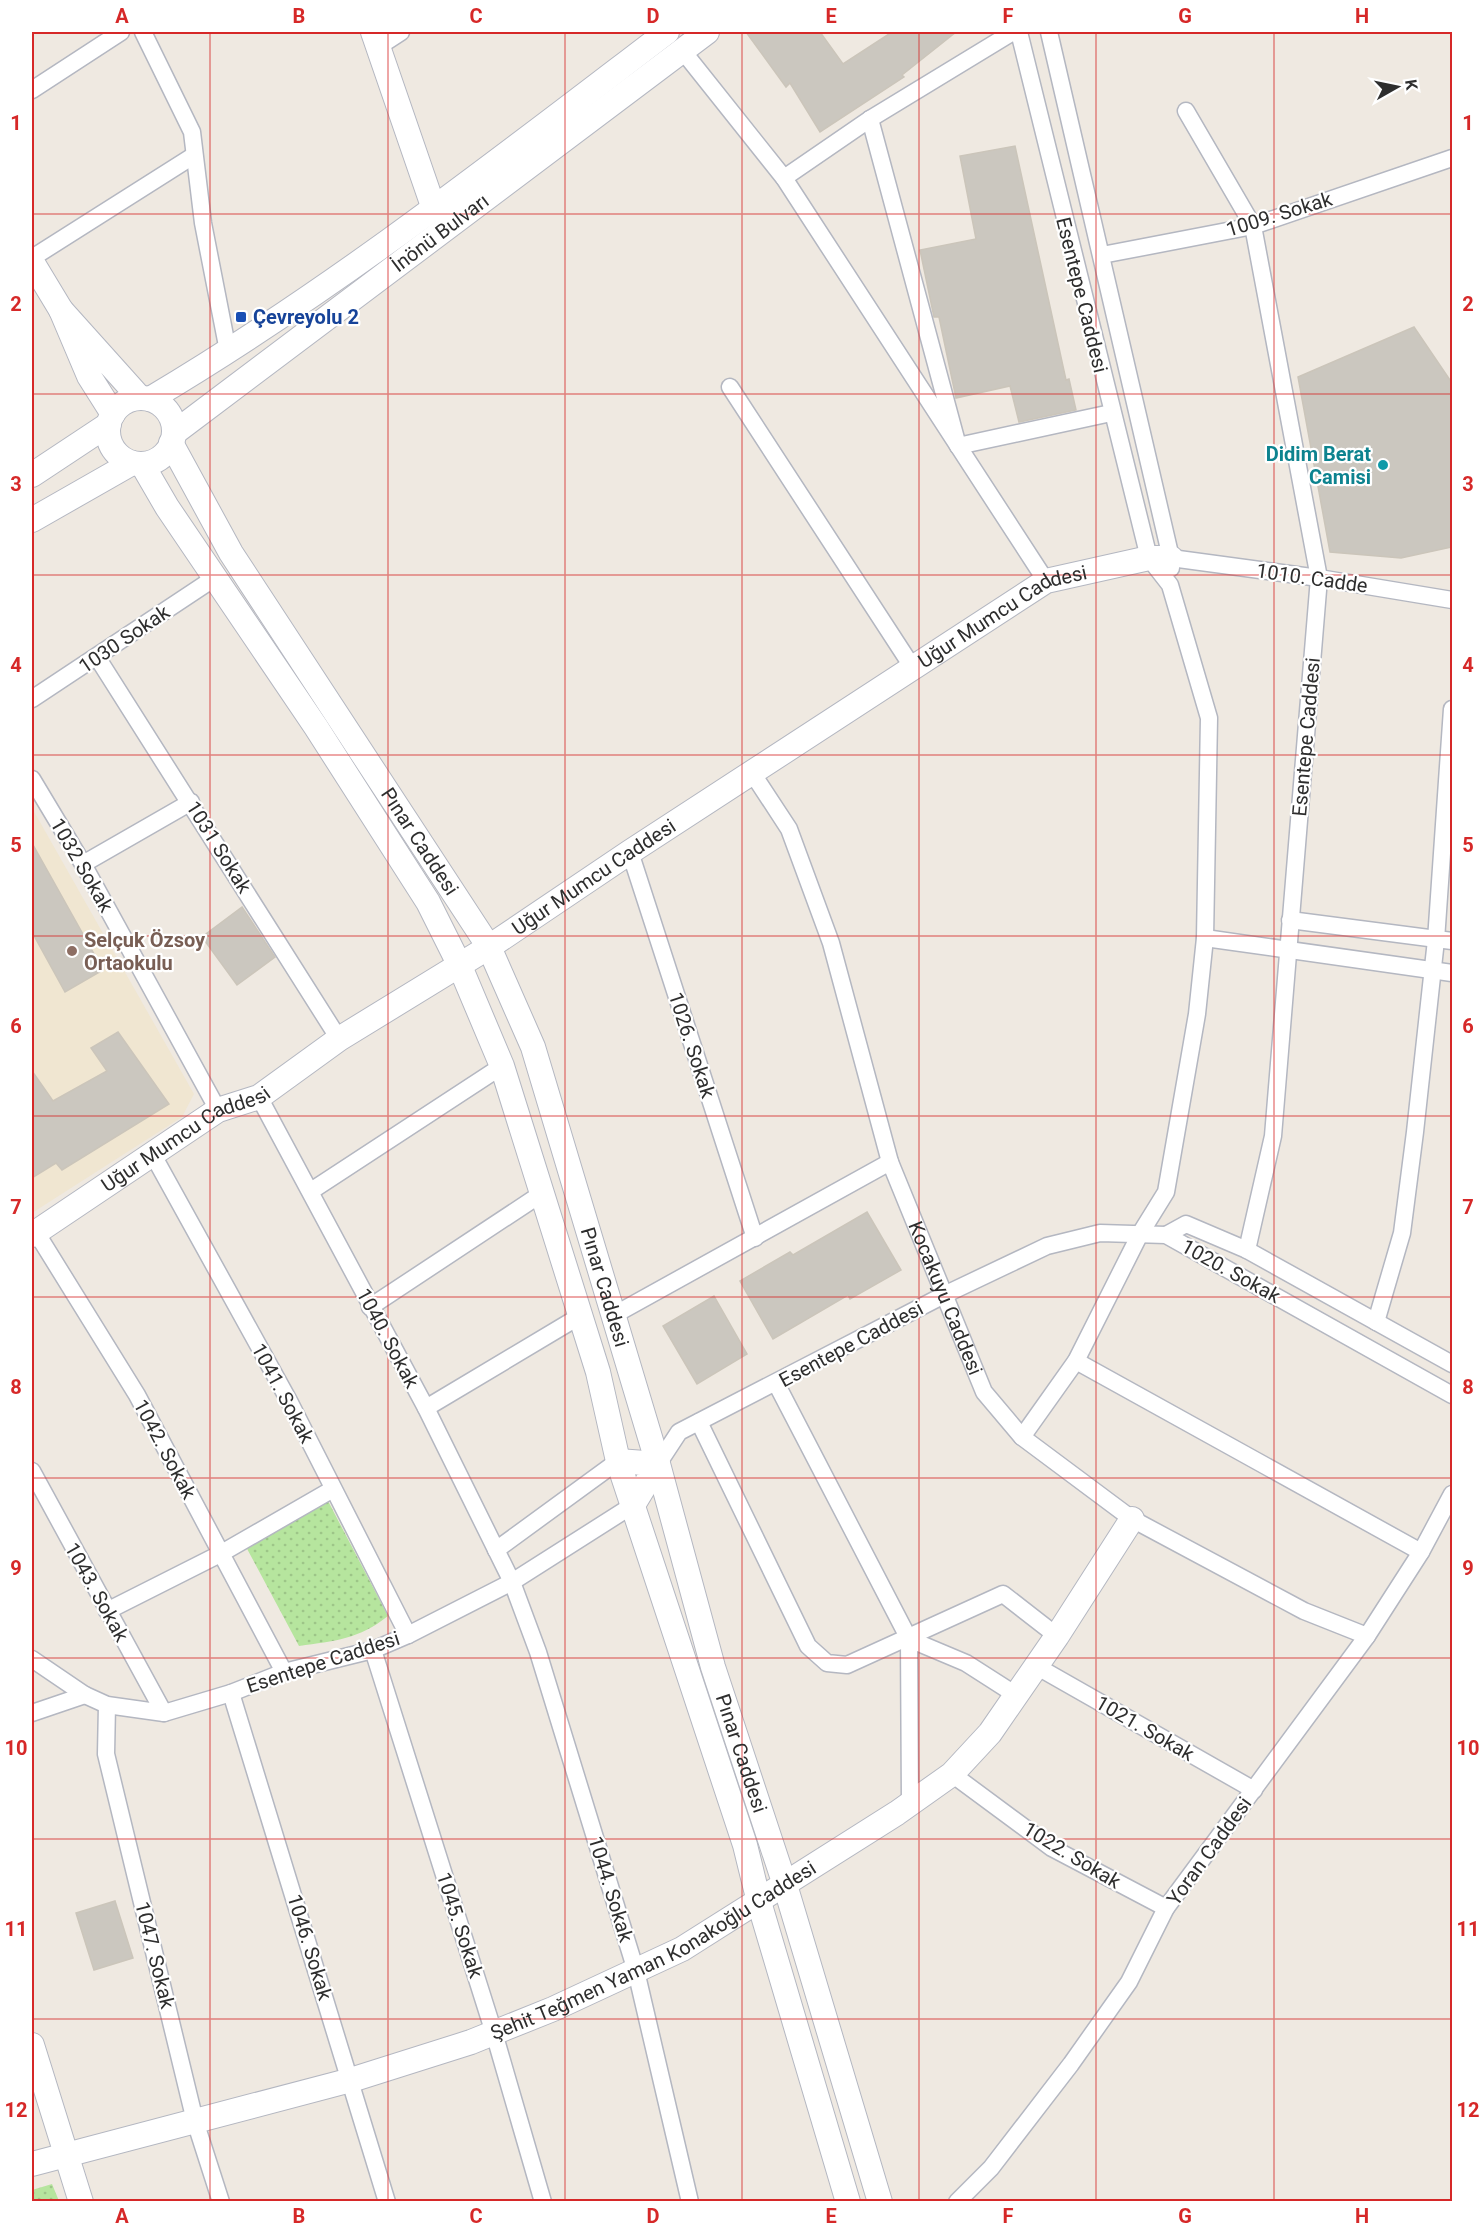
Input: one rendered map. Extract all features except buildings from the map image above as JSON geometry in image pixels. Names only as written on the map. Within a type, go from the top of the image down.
[{"type":"main road","name":"İnönü Bulvarı","points":[[145,399],[228,351],[434,209],[667,32]]},
{"type":"main road","name":"İnönü Bulvarı","points":[[172,438],[707,32]]},
{"type":"main road","points":[[376,39],[434,209]]},
{"type":"main road","points":[[32,260],[62,310],[89,376],[111,419],[111,444],[116,452],[137,463]]},
{"type":"main road","points":[[32,520],[137,463],[160,458],[172,438],[168,412],[145,399],[62,310]]},
{"type":"main road","points":[[32,475],[111,419],[120,406],[145,399]]},
{"type":"main road","name":"Pınar Caddesi","points":[[172,438],[231,553],[489,947],[533,1047],[658,1464],[713,1667],[784,1885],[880,2202]]},
{"type":"main road","name":"Pınar Caddesi","points":[[137,463],[316,727],[428,902],[459,964],[502,1066],[598,1372],[618,1461],[746,1845],[759,1902],[848,2202]]},
{"type":"main road","name":"Uğur Mumcu Caddesi","points":[[34,1234],[218,1110],[259,1097],[339,1040],[489,947],[630,852],[1046,582],[1160,558]]},
{"type":"main road","points":[[618,1461],[658,1464],[633,1505]]},
{"type":"main road","name":"Şehit Teğmen Yaman Konakoğlu Caddesi","points":[[32,2164],[66,2153],[351,2080],[494,2033],[682,1949],[759,1902],[952,1774],[990,1733],[1057,1636],[1131,1519]]},
{"type":"main road","points":[[32,2045],[81,2202]]},
{"type":"street","points":[[32,90],[121,32]]},
{"type":"street","points":[[143,32],[192,132],[193,156],[203,223],[228,351]]},
{"type":"street","points":[[376,39],[401,32]]},
{"type":"street","points":[[784,177],[870,119],[1013,32]]},
{"type":"street","name":"Esentepe Caddesi","points":[[1018,32],[1111,413],[1160,558]]},
{"type":"street","name":"Esentepe Caddesi","points":[[1049,32],[1102,255],[1160,558]]},
{"type":"street","points":[[682,50],[784,177],[1046,582]]},
{"type":"street","name":"Esentepe Caddesi","points":[[1186,111],[1253,226],[1319,578],[1273,1136],[1247,1250]]},
{"type":"street","points":[[870,119],[958,446]]},
{"type":"street","points":[[32,260],[193,156]]},
{"type":"street","name":"1009. Sokak","points":[[1102,255],[1253,226],[1452,158]]},
{"type":"street","points":[[730,387],[913,668]]},
{"type":"street","points":[[958,446],[1111,413]]},
{"type":"street","points":[[1022,1437],[1076,1361],[1140,1234],[1166,1192],[1197,1014],[1206,938],[1209,718],[1160,558]]},
{"type":"street","name":"1010. Cadde","points":[[1160,558],[1319,578],[1452,600]]},
{"type":"street","name":"1030 Sokak","points":[[32,699],[216,577]]},
{"type":"street","name":"1031 Sokak","points":[[98,657],[339,1040]]},
{"type":"street","points":[[1376,1322],[1402,1233],[1432,971],[1444,940],[1452,709]]},
{"type":"street","name":"Kocakuyu Caddesi","points":[[753,774],[789,829],[831,943],[890,1162],[984,1392],[1022,1437],[1131,1519],[1305,1611],[1367,1636]]},
{"type":"street","name":"1032 Sokak","points":[[32,779],[83,864],[218,1110]]},
{"type":"street","points":[[83,864],[191,802]]},
{"type":"street","name":"1026. Sokak","points":[[630,852],[755,1238]]},
{"type":"street","points":[[1290,920],[1444,940]]},
{"type":"street","points":[[1206,938],[1452,973]]},
{"type":"street","points":[[311,1191],[502,1066]]},
{"type":"street","name":"1040. Sokak","points":[[259,1097],[426,1408],[512,1582]]},
{"type":"street","name":"1041. Sokak","points":[[153,1155],[288,1400],[408,1635]]},
{"type":"street","points":[[614,1316],[890,1162]]},
{"type":"street","points":[[370,1307],[541,1194]]},
{"type":"street","name":"1020. Sokak","points":[[1166,1235],[1186,1224],[1247,1250],[1452,1364]]},
{"type":"street","name":"Esentepe Caddesi","points":[[658,1464],[679,1432],[944,1295],[1047,1246],[1100,1233],[1166,1235]]},
{"type":"street","name":"1042. Sokak","points":[[34,1234],[137,1395],[284,1672]]},
{"type":"street","name":"1020. Sokak","points":[[1166,1235],[1452,1395]]},
{"type":"street","points":[[426,1408],[580,1316]]},
{"type":"street","points":[[1076,1361],[1421,1552]]},
{"type":"street","points":[[776,1383],[909,1639],[910,1804]]},
{"type":"street","points":[[699,1422],[808,1646],[827,1663],[847,1665],[909,1639],[1003,1594],[1057,1636]]},
{"type":"street","points":[[496,1550],[618,1461]]},
{"type":"street","name":"1043. Sokak","points":[[32,1471],[106,1611],[164,1713]]},
{"type":"street","points":[[106,1611],[220,1554],[333,1489]]},
{"type":"street","name":"Yoran Caddesi","points":[[957,2202],[991,2168],[1078,2055],[1129,1982],[1166,1908],[1367,1636],[1421,1552],[1452,1494]]},
{"type":"street","name":"Esentepe Caddesi","points":[[32,1659],[85,1695],[107,1705],[164,1713],[231,1693],[284,1672],[373,1650],[408,1635],[512,1582],[633,1505]]},
{"type":"street","name":"1044. Sokak","points":[[512,1582],[538,1652],[636,1971],[690,2202]]},
{"type":"street","points":[[909,1639],[966,1663],[1016,1695]]},
{"type":"street","name":"1045. Sokak","points":[[373,1650],[494,2033],[543,2202]]},
{"type":"street","name":"1021. Sokak","points":[[1036,1666],[1254,1790]]},
{"type":"street","name":"1046. Sokak","points":[[231,1693],[387,2202]]},
{"type":"street","points":[[32,1713],[85,1695]]},
{"type":"street","name":"1047. Sokak","points":[[107,1705],[106,1754],[195,2121],[221,2202]]},
{"type":"street","name":"1022. Sokak","points":[[952,1774],[1052,1848],[1166,1908]]},
{"type":"shaded area","name":"Selçuk Özsoy Ortaokulu","points":[[32,808],[194,1094],[182,1117],[32,1213]]},
{"type":"green space","points":[[327,1499],[388,1616],[367,1630],[346,1638],[299,1646],[245,1545]]},
{"type":"green space","points":[[52,2184],[59,2201],[32,2201],[32,2190]]},
{"type":"place","name":"Çevreyolu 2","points":[[241,317]]},
{"type":"place","name":"Didim Berat Camisi","points":[[1383,465]]},
{"type":"place","name":"Selçuk Özsoy Ortaokulu","points":[[72,951]]}]
